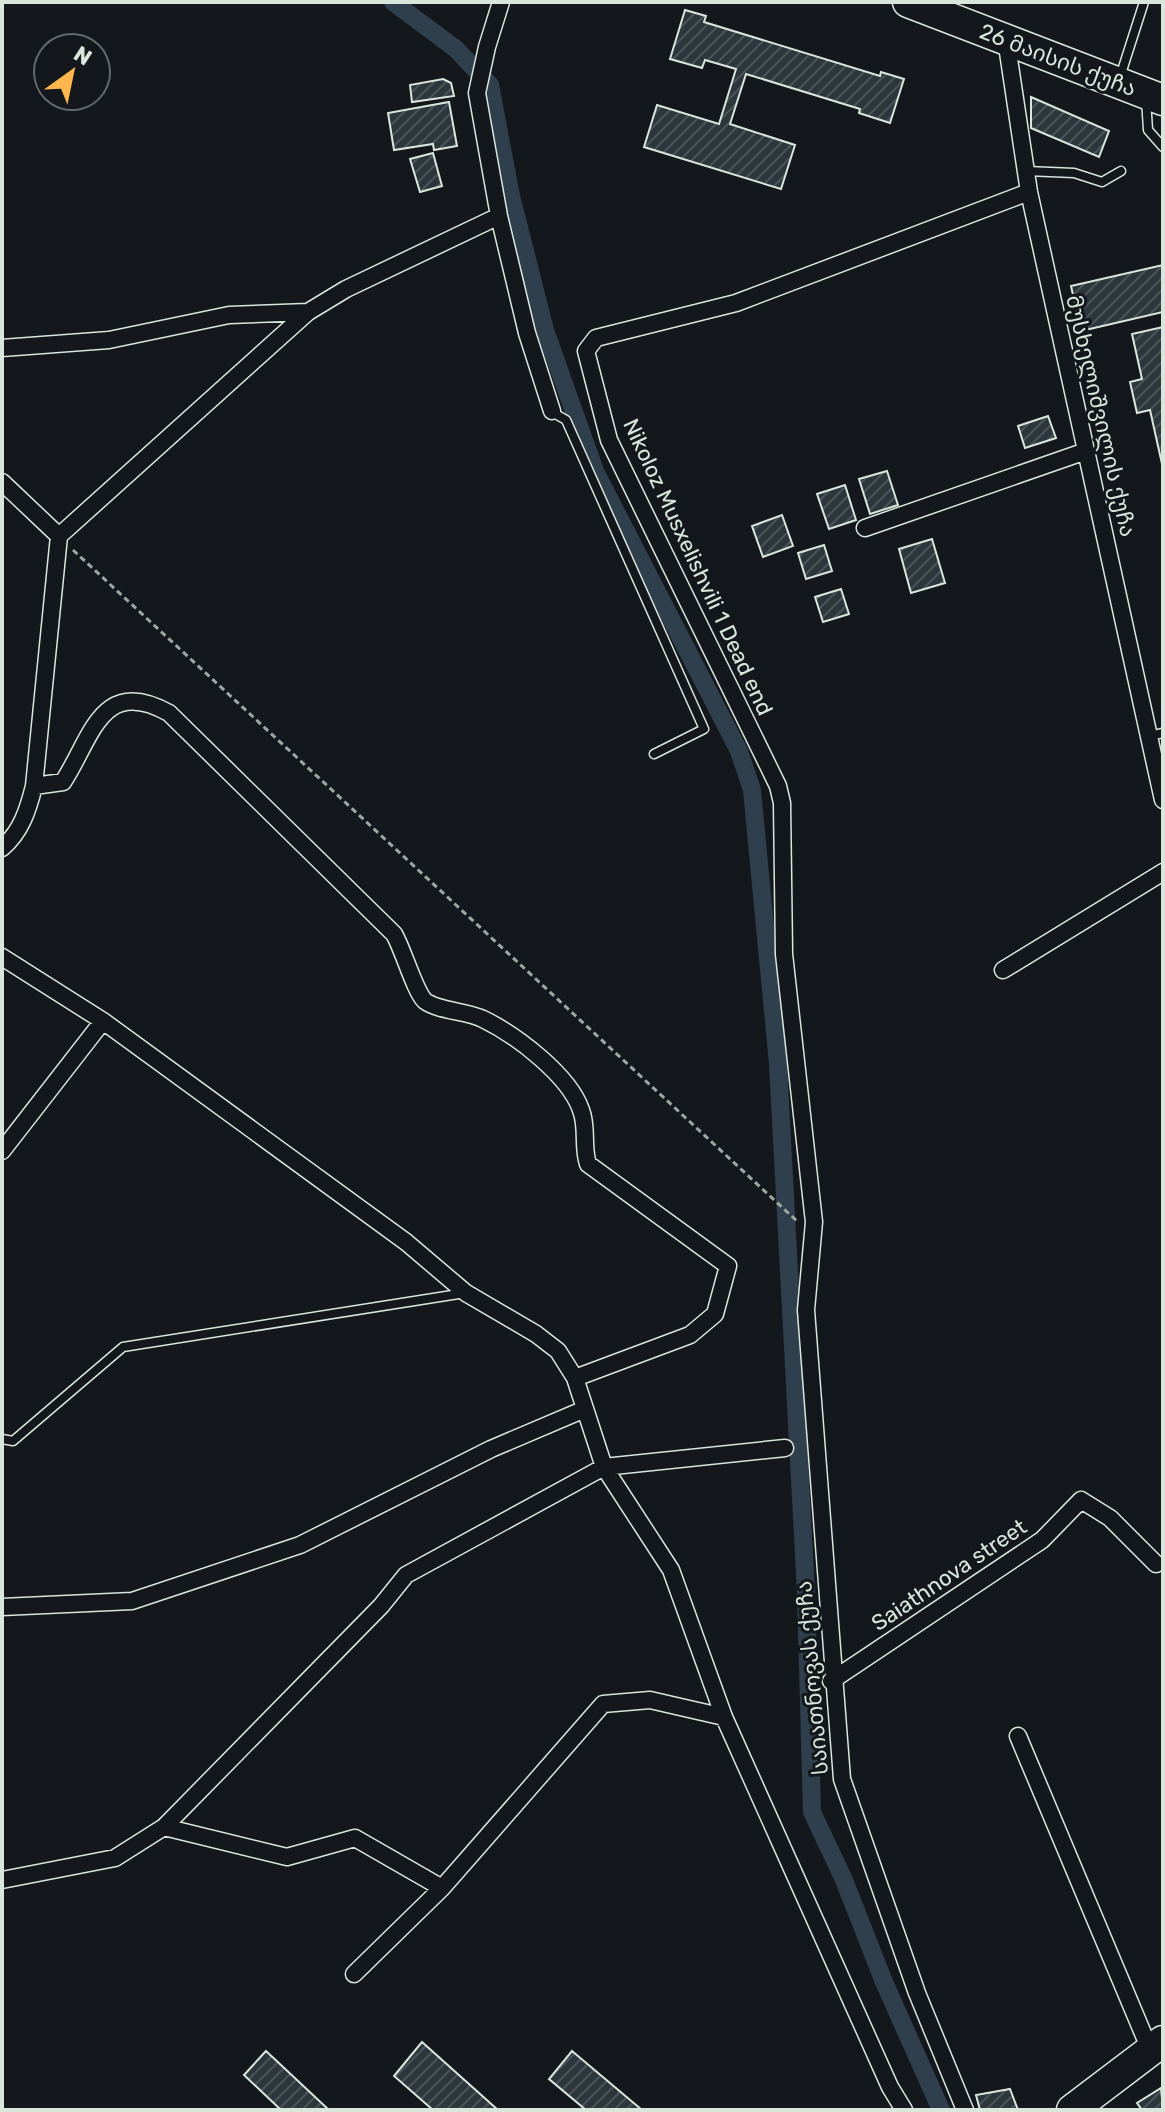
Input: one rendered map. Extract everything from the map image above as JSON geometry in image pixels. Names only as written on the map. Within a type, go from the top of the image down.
[{"type":"highway","name":"26 მაისის ქუჩა","points":[[908,2],[1142,93]]},
{"type":"highway","points":[[1072,2110],[1156,2046]]},
{"type":"street","points":[[501,2],[477,93],[499,216],[527,333],[552,411]]},
{"type":"street","name":"მუსხელიშვილის ქუჩა","points":[[1006,39],[1029,192],[1086,451],[1156,735],[1163,800]]},
{"type":"street","name":"Nikoloz Musxelishvili 1 Dead end","points":[[808,1223],[784,954],[783,820],[778,786],[609,440],[586,351],[596,338],[736,303],[1029,192]]},
{"type":"street","points":[[2,848],[12,840],[26,816],[34,786],[59,536],[308,312],[346,289],[499,216]]},
{"type":"street","points":[[2,348],[109,340],[229,315],[308,312]]},
{"type":"street","points":[[865,528],[1086,451]]},
{"type":"street","points":[[2,482],[59,536]]},
{"type":"street","points":[[34,786],[63,782],[93,726],[106,712],[122,702],[137,699],[169,713],[394,934],[406,953],[420,995],[427,1003],[484,1019],[538,1055],[565,1083],[581,1108],[588,1164],[728,1266],[715,1314],[690,1335],[575,1378]]},
{"type":"street","points":[[1003,970],[1163,872]]},
{"type":"street","points":[[2,957],[103,1021],[406,1242],[466,1293],[558,1351],[575,1378],[604,1467],[671,1570],[724,1717],[890,2087],[904,2110]]},
{"type":"street","points":[[2,1151],[103,1021]]},
{"type":"street","name":"საიათნოვას ქუჩა","points":[[808,1223],[806,1310],[831,1681],[842,1779],[917,1993],[965,2110]]},
{"type":"street","points":[[2,1607],[132,1601],[300,1545],[491,1449],[585,1409]]},
{"type":"street","points":[[2,1880],[115,1858],[164,1827],[381,1606],[406,1575],[604,1467],[785,1448]]},
{"type":"street","name":"Saiathnova street","points":[[831,1681],[1042,1540],[1081,1500],[1110,1518],[1156,1564]]},
{"type":"street","points":[[354,1974],[442,1888],[603,1704],[650,1700],[724,1717]]},
{"type":"street","points":[[1018,1736],[1156,2046]]},
{"type":"street","points":[[164,1827],[287,1857],[355,1838],[442,1888]]},
{"type":"lane","points":[[1144,2],[1142,93],[1148,130],[1163,147]]},
{"type":"lane","points":[[1025,171],[1074,173],[1102,182],[1121,171]]},
{"type":"lane","points":[[552,411],[566,420],[704,729],[654,754]]},
{"type":"lane","points":[[2,1439],[13,1441],[123,1347],[466,1293]]},
{"type":"path","points":[[59,536],[746,1173],[808,1223]]},
{"type":"building","points":[[685,10],[706,16],[704,22],[880,76],[881,72],[904,79],[890,123],[859,113],[860,109],[746,74],[730,124],[795,145],[781,189],[644,147],[657,105],[719,124],[736,69],[705,60],[702,68],[670,59]]},
{"type":"building","points":[[443,79],[451,83],[454,96],[412,102],[410,85]]},
{"type":"building","points":[[1031,97],[1109,131],[1099,157],[1031,128]]},
{"type":"building","points":[[449,102],[457,146],[434,150],[433,144],[394,150],[388,113]]},
{"type":"building","points":[[433,153],[442,186],[420,192],[410,159]]},
{"type":"building","points":[[1163,265],[1163,312],[1081,331],[1071,286]]},
{"type":"building","points":[[1163,327],[1162,464],[1150,410],[1137,413],[1130,382],[1142,379],[1132,334]]},
{"type":"building","points":[[1048,416],[1056,438],[1025,448],[1018,426]]},
{"type":"building","points":[[887,471],[898,505],[870,514],[859,479]]},
{"type":"building","points":[[845,485],[856,520],[829,529],[817,494]]},
{"type":"building","points":[[782,515],[793,546],[763,557],[752,526]]},
{"type":"building","points":[[932,539],[945,583],[911,593],[899,549]]},
{"type":"building","points":[[824,545],[832,571],[806,579],[798,553]]},
{"type":"building","points":[[841,589],[849,614],[823,622],[815,597]]},
{"type":"building","points":[[422,2042],[498,2110],[433,2110],[394,2076]]},
{"type":"building","points":[[266,2051],[329,2110],[281,2110],[244,2075]]},
{"type":"building","points":[[572,2051],[642,2110],[586,2110],[549,2079]]},
{"type":"building","points":[[1161,2088],[1163,2110],[1142,2110],[1137,2103]]},
{"type":"building","points":[[1010,2089],[1018,2110],[980,2110],[976,2095]]},
{"type":"waterway","points":[[393,2],[456,49],[490,85],[511,196],[545,330],[595,471],[739,751],[752,790],[778,1064],[806,1593],[812,1812],[941,2110]]}]
